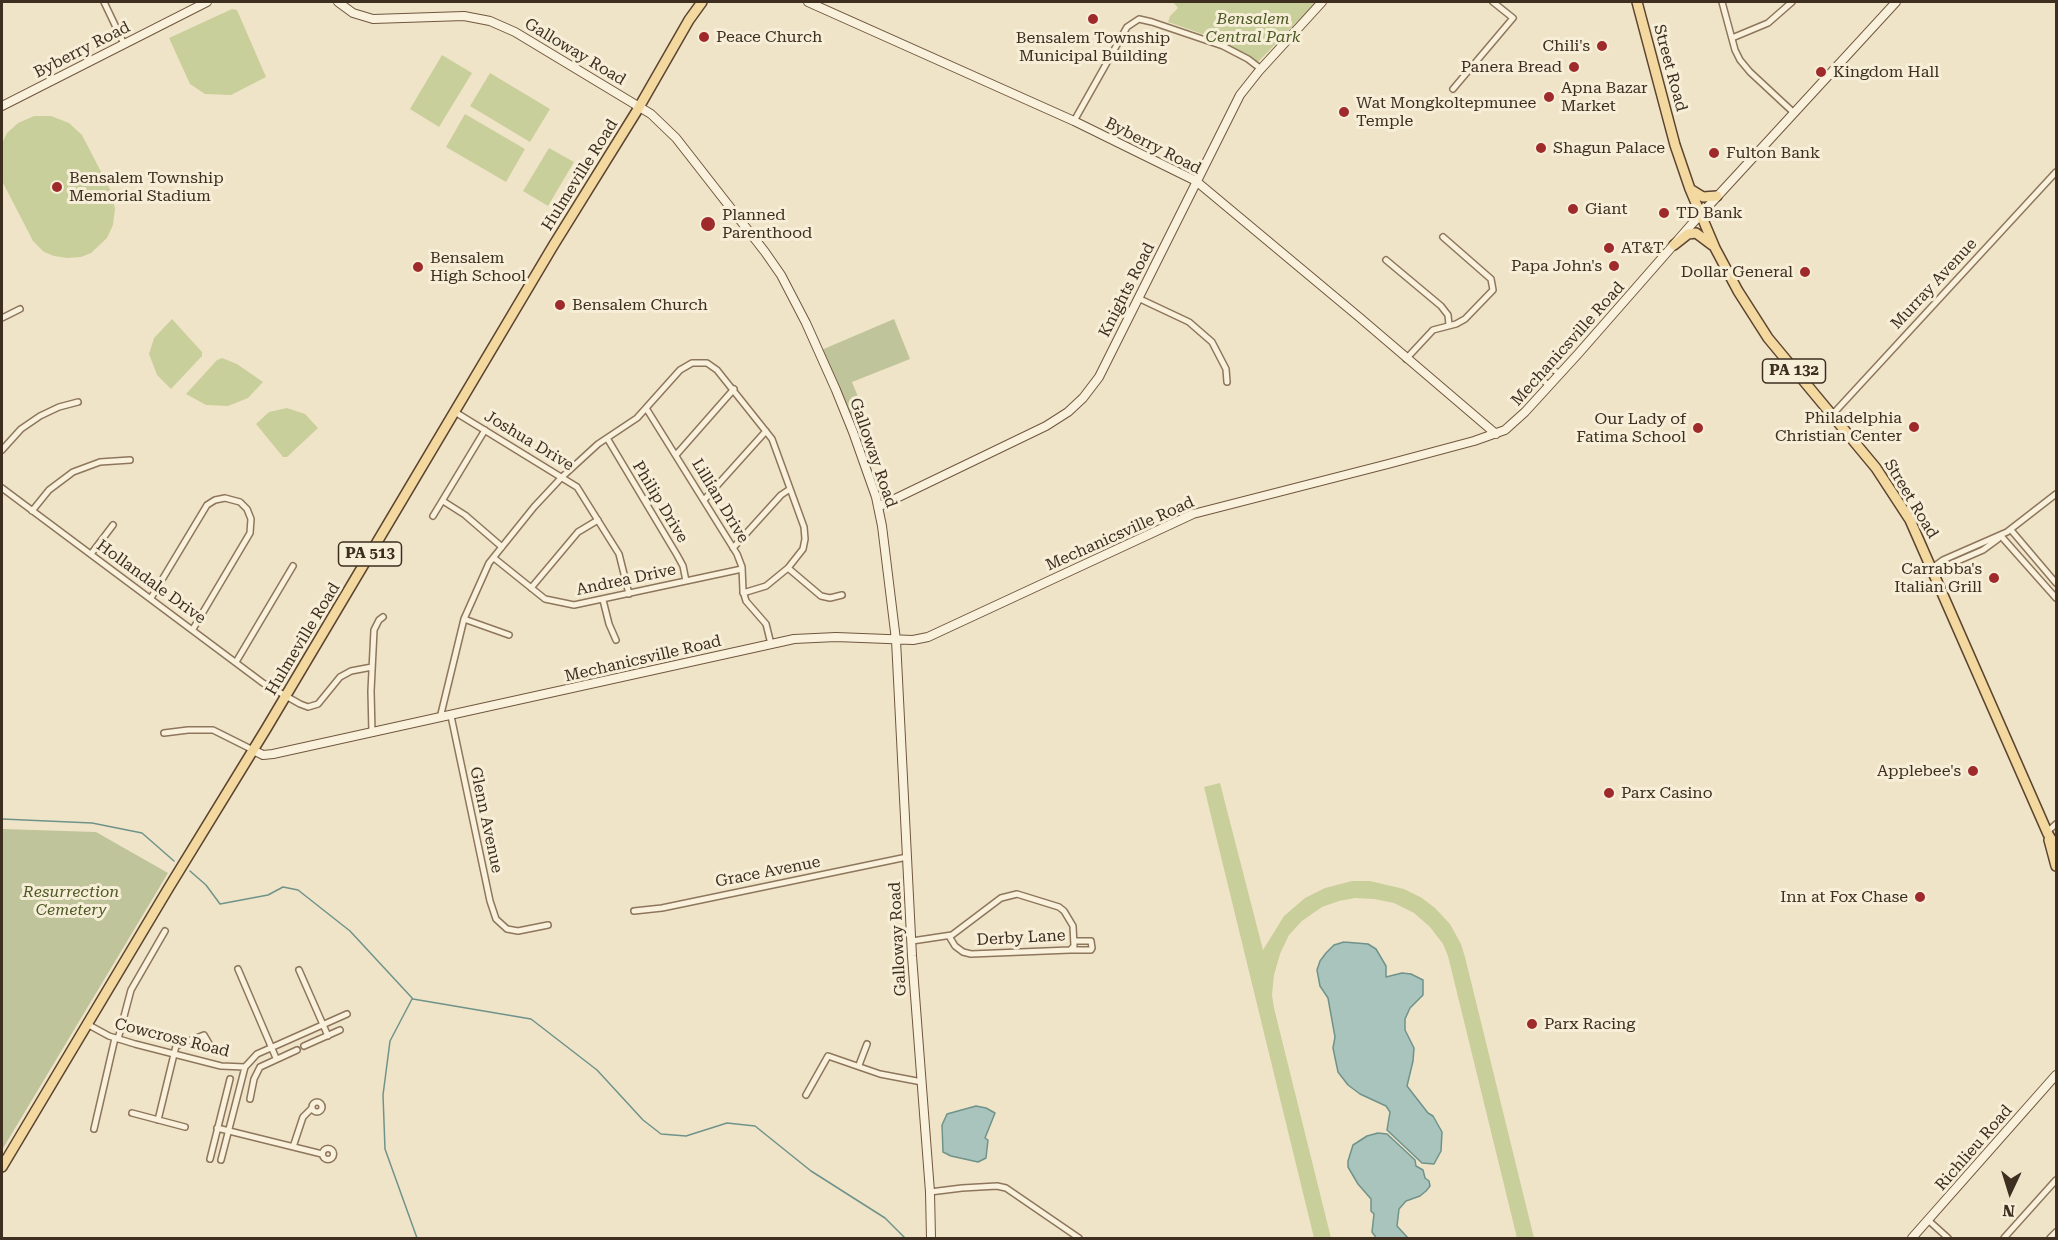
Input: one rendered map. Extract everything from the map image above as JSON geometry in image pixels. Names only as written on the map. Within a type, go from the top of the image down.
[{"type":"main road","name":"Hulmeville Road","points":[[2,1167],[689,20],[702,2]]},
{"type":"main road","name":"Street Road","points":[[1637,2],[1675,145],[1715,249],[1768,338],[1864,453],[1892,490],[1914,528],[2056,847]]},
{"type":"main road","points":[[1690,189],[1703,197],[1717,196]]},
{"type":"main road","points":[[1674,244],[1688,234],[1696,233],[1715,249]]},
{"type":"main road","name":"Street Road","points":[[2051,832],[2056,866]]},
{"type":"street","points":[[104,2],[124,44]]},
{"type":"street","name":"Byberry Road","points":[[2,106],[207,2]]},
{"type":"street","name":"Galloway Road","points":[[338,2],[353,13],[373,19],[457,15],[490,21],[515,32],[639,106],[658,119],[683,146],[781,275],[836,390],[870,478],[882,526],[896,640],[931,1239]]},
{"type":"street","name":"Byberry Road","points":[[808,2],[1074,121],[1196,181],[1496,434]]},
{"type":"street","name":"Knights Road","points":[[878,507],[1046,426],[1068,412],[1083,398],[1099,377],[1240,95],[1322,2]]},
{"type":"street","points":[[1453,89],[1513,18],[1493,2]]},
{"type":"street","points":[[1722,2],[1735,50],[1746,68],[1793,112]]},
{"type":"street","points":[[1732,38],[1768,23],[1792,2]]},
{"type":"street","name":"Mechanicsville Road","points":[[253,750],[263,754],[273,754],[811,637],[913,640],[931,636],[1193,514],[1368,470],[1505,430],[1560,374],[1717,196],[1896,2]]},
{"type":"street","points":[[1074,121],[1127,27],[1139,19],[1215,43],[1236,52],[1261,69]]},
{"type":"street","name":"Murray Avenue","points":[[1832,415],[2056,172]]},
{"type":"street","points":[[1406,358],[1433,330],[1465,319],[1490,294],[1493,286],[1491,279],[1443,237]]},
{"type":"street","points":[[1386,260],[1442,306],[1448,315],[1449,325]]},
{"type":"street","points":[[1138,298],[1189,322],[1212,342],[1226,369],[1227,382]]},
{"type":"street","points":[[2,318],[20,309]]},
{"type":"street","points":[[440,718],[464,619],[487,566],[562,477],[590,451],[629,425],[680,370],[692,363],[702,362],[711,365],[734,389],[766,431],[776,448],[804,527],[803,549],[788,567],[766,586],[743,593],[766,624],[771,644]]},
{"type":"street","points":[[1549,386],[1542,380],[1543,370],[1549,367],[1560,374]]},
{"type":"street","points":[[676,454],[734,389]]},
{"type":"street","points":[[2,450],[21,429],[40,416],[59,407],[78,402]]},
{"type":"street","name":"Lillian Drive","points":[[646,408],[733,548],[742,569],[743,593]]},
{"type":"street","name":"Joshua Drive","points":[[455,412],[577,487],[619,554],[629,594]]},
{"type":"street","points":[[433,516],[485,430]]},
{"type":"street","points":[[704,500],[766,431]]},
{"type":"street","name":"Philip Drive","points":[[607,438],[677,555],[683,566],[686,581]]},
{"type":"street","points":[[32,511],[49,490],[73,472],[100,462],[130,459]]},
{"type":"street","name":"Hollandale Drive","points":[[2,489],[285,697],[305,706],[313,706],[321,702],[334,683],[346,673],[372,667]]},
{"type":"street","points":[[733,548],[781,495],[790,489]]},
{"type":"street","points":[[1932,568],[1946,566],[1983,550],[2056,494]]},
{"type":"street","points":[[151,598],[207,505],[214,500],[225,498],[240,502],[249,514],[252,524],[250,533],[193,629]]},
{"type":"street","points":[[443,501],[465,515],[502,547]]},
{"type":"street","points":[[531,588],[578,532],[598,520]]},
{"type":"street","points":[[91,554],[113,525]]},
{"type":"street","points":[[2011,530],[2056,583]]},
{"type":"street","points":[[2001,536],[2056,598]]},
{"type":"street","name":"Andrea Drive","points":[[494,558],[546,599],[574,605],[742,569]]},
{"type":"street","points":[[236,662],[292,566]]},
{"type":"street","points":[[788,567],[821,596],[830,598],[842,596]]},
{"type":"street","points":[[603,600],[616,640]]},
{"type":"street","points":[[372,733],[374,630],[383,617]]},
{"type":"street","points":[[464,619],[509,635]]},
{"type":"street","name":"Glenn Avenue","points":[[451,716],[490,901],[496,919],[502,926],[518,931],[548,925]]},
{"type":"street","points":[[164,733],[213,730],[253,750]]},
{"type":"street","points":[[2051,832],[2056,824]]},
{"type":"street","name":"Grace Avenue","points":[[634,912],[907,857]]},
{"type":"street","name":"Derby Lane","points":[[912,941],[949,936],[1001,898],[1017,894],[1062,909],[1070,918],[1074,941],[1072,950],[971,954],[955,946],[949,936]]},
{"type":"street","points":[[94,1129],[116,1039],[131,990],[165,932]]},
{"type":"street","points":[[1072,950],[1091,950],[1092,948],[1091,941],[1074,941]]},
{"type":"street","points":[[238,969],[276,1058]]},
{"type":"street","points":[[299,970],[328,1036]]},
{"type":"street","name":"Cowcross Road","points":[[87,1024],[116,1039],[221,1066],[245,1067],[253,1057],[347,1014]]},
{"type":"street","points":[[304,1046],[340,1030]]},
{"type":"street","points":[[151,1035],[175,1040],[176,1046],[158,1120]]},
{"type":"street","points":[[176,1046],[204,1035],[214,1053]]},
{"type":"street","points":[[859,1065],[867,1044]]},
{"type":"street","points":[[250,1099],[256,1072],[265,1063],[297,1050]]},
{"type":"street","points":[[806,1095],[828,1056],[880,1074],[922,1082]]},
{"type":"street","points":[[221,1160],[245,1067]]},
{"type":"street","name":"Richlieu Road","points":[[1912,1239],[2056,1075]]},
{"type":"street","points":[[210,1159],[230,1079]]},
{"type":"street","points":[[293,1147],[300,1122],[306,1112],[312,1108]]},
{"type":"street","points":[[132,1113],[185,1127]]},
{"type":"street","points":[[217,1128],[322,1154]]},
{"type":"street","points":[[2004,1239],[2056,1180]]},
{"type":"street","points":[[930,1192],[997,1186],[1006,1188],[1078,1239]]},
{"type":"street","points":[[1928,1221],[1948,1239]]},
{"type":"street","points":[[2050,1239],[2056,1232]]},
{"type":"green space","name":"Bensalem Central Park","points":[[1173,2],[1316,2],[1258,62],[1214,38],[1168,22],[1170,16],[1178,8]]},
{"type":"green space","points":[[232,9],[237,10],[266,77],[231,95],[205,94],[190,84],[169,38]]},
{"type":"green space","points":[[442,55],[472,73],[439,127],[410,109]]},
{"type":"green space","points":[[490,73],[550,109],[530,142],[470,106]]},
{"type":"green space","points":[[465,114],[525,149],[506,182],[446,147]]},
{"type":"green space","name":"Bensalem Township Memorial Stadium","points":[[34,116],[51,116],[69,123],[82,135],[112,193],[115,209],[113,225],[107,238],[91,253],[81,257],[67,258],[44,252],[33,241],[2,181],[2,143],[7,133],[18,123]]},
{"type":"green space","points":[[549,148],[574,162],[548,206],[523,191]]},
{"type":"green space","points":[[172,319],[202,352],[202,356],[171,389],[157,375],[149,354],[154,338]]},
{"type":"green space","points":[[894,319],[910,359],[852,382],[865,414],[849,421],[819,351]]},
{"type":"green space","points":[[222,358],[237,364],[263,382],[248,398],[228,406],[206,405],[186,394],[217,360]]},
{"type":"green space","points":[[287,408],[305,414],[318,428],[287,457],[283,457],[256,424],[269,412]]},
{"type":"green space","points":[[1220,783],[1263,950],[1284,916],[1305,898],[1325,888],[1352,881],[1370,881],[1404,889],[1422,898],[1450,924],[1465,957],[1534,1238],[1517,1238],[1448,956],[1443,944],[1430,927],[1414,913],[1394,903],[1355,898],[1322,907],[1302,921],[1289,935],[1274,975],[1272,995],[1274,1008],[1331,1238],[1314,1238],[1204,787]]},
{"type":"green space","name":"Resurrection Cemetery","points":[[2,829],[96,832],[168,873],[2,1150]]},
{"type":"water","points":[[1344,942],[1368,944],[1376,949],[1386,966],[1386,977],[1402,973],[1411,974],[1423,980],[1423,995],[1410,1008],[1405,1019],[1405,1030],[1414,1048],[1407,1086],[1428,1113],[1433,1116],[1442,1132],[1441,1151],[1434,1164],[1422,1163],[1387,1130],[1390,1112],[1386,1106],[1360,1094],[1348,1085],[1338,1072],[1328,998],[1320,986],[1317,970],[1326,953],[1334,945]]},
{"type":"water","points":[[976,1106],[995,1113],[985,1138],[988,1140],[986,1158],[978,1162],[943,1152],[942,1125],[947,1114]]},
{"type":"water","points":[[1378,1133],[1387,1134],[1415,1160],[1416,1166],[1423,1170],[1425,1178],[1429,1181],[1430,1186],[1426,1191],[1406,1201],[1399,1209],[1397,1226],[1408,1238],[1375,1238],[1372,1232],[1374,1214],[1371,1211],[1371,1199],[1358,1184],[1348,1167],[1353,1145],[1367,1136]]},
{"type":"waterway","points":[[2,819],[92,823],[142,833],[174,861]]},
{"type":"waterway","points":[[190,871],[206,885],[220,904],[268,895],[283,887],[298,890],[350,931],[413,999],[531,1019],[597,1070],[643,1120],[661,1134],[686,1136],[727,1123],[755,1126],[811,1171],[885,1218],[905,1238]]},
{"type":"waterway","points":[[412,999],[390,1041],[383,1095],[385,1149],[417,1238]]},
{"type":"place","name":"Bensalem Township Municipal Building","points":[[1093,19]]},
{"type":"place","name":"Peace Church","points":[[704,37]]},
{"type":"place","name":"Chili's","points":[[1602,46]]},
{"type":"place","name":"Panera Bread","points":[[1574,67]]},
{"type":"place","name":"Kingdom Hall","points":[[1821,72]]},
{"type":"place","name":"Apna Bazar Market","points":[[1549,97]]},
{"type":"place","name":"Wat Mongkoltepmunee Temple","points":[[1344,112]]},
{"type":"place","name":"Shagun Palace","points":[[1541,148]]},
{"type":"place","name":"Fulton Bank","points":[[1714,153]]},
{"type":"place","name":"Bensalem Township Memorial Stadium","points":[[57,187]]},
{"type":"place","name":"Giant","points":[[1573,209]]},
{"type":"place","name":"TD Bank","points":[[1664,213]]},
{"type":"place","name":"Planned Parenthood","points":[[708,224]]},
{"type":"place","name":"AT&T","points":[[1609,248]]},
{"type":"place","name":"Papa John's","points":[[1614,266]]},
{"type":"place","name":"Bensalem High School","points":[[418,267]]},
{"type":"place","name":"Dollar General","points":[[1805,272]]},
{"type":"place","name":"Bensalem Church","points":[[560,305]]},
{"type":"place","name":"Philadelphia Christian Center","points":[[1914,427]]},
{"type":"place","name":"Our Lady of Fatima School","points":[[1698,428]]},
{"type":"place","name":"Carrabba's Italian Grill","points":[[1994,578]]},
{"type":"place","name":"Applebee's","points":[[1973,771]]},
{"type":"place","name":"Parx Casino","points":[[1609,793]]},
{"type":"place","name":"Inn at Fox Chase","points":[[1920,897]]},
{"type":"place","name":"Parx Racing","points":[[1532,1024]]}]
